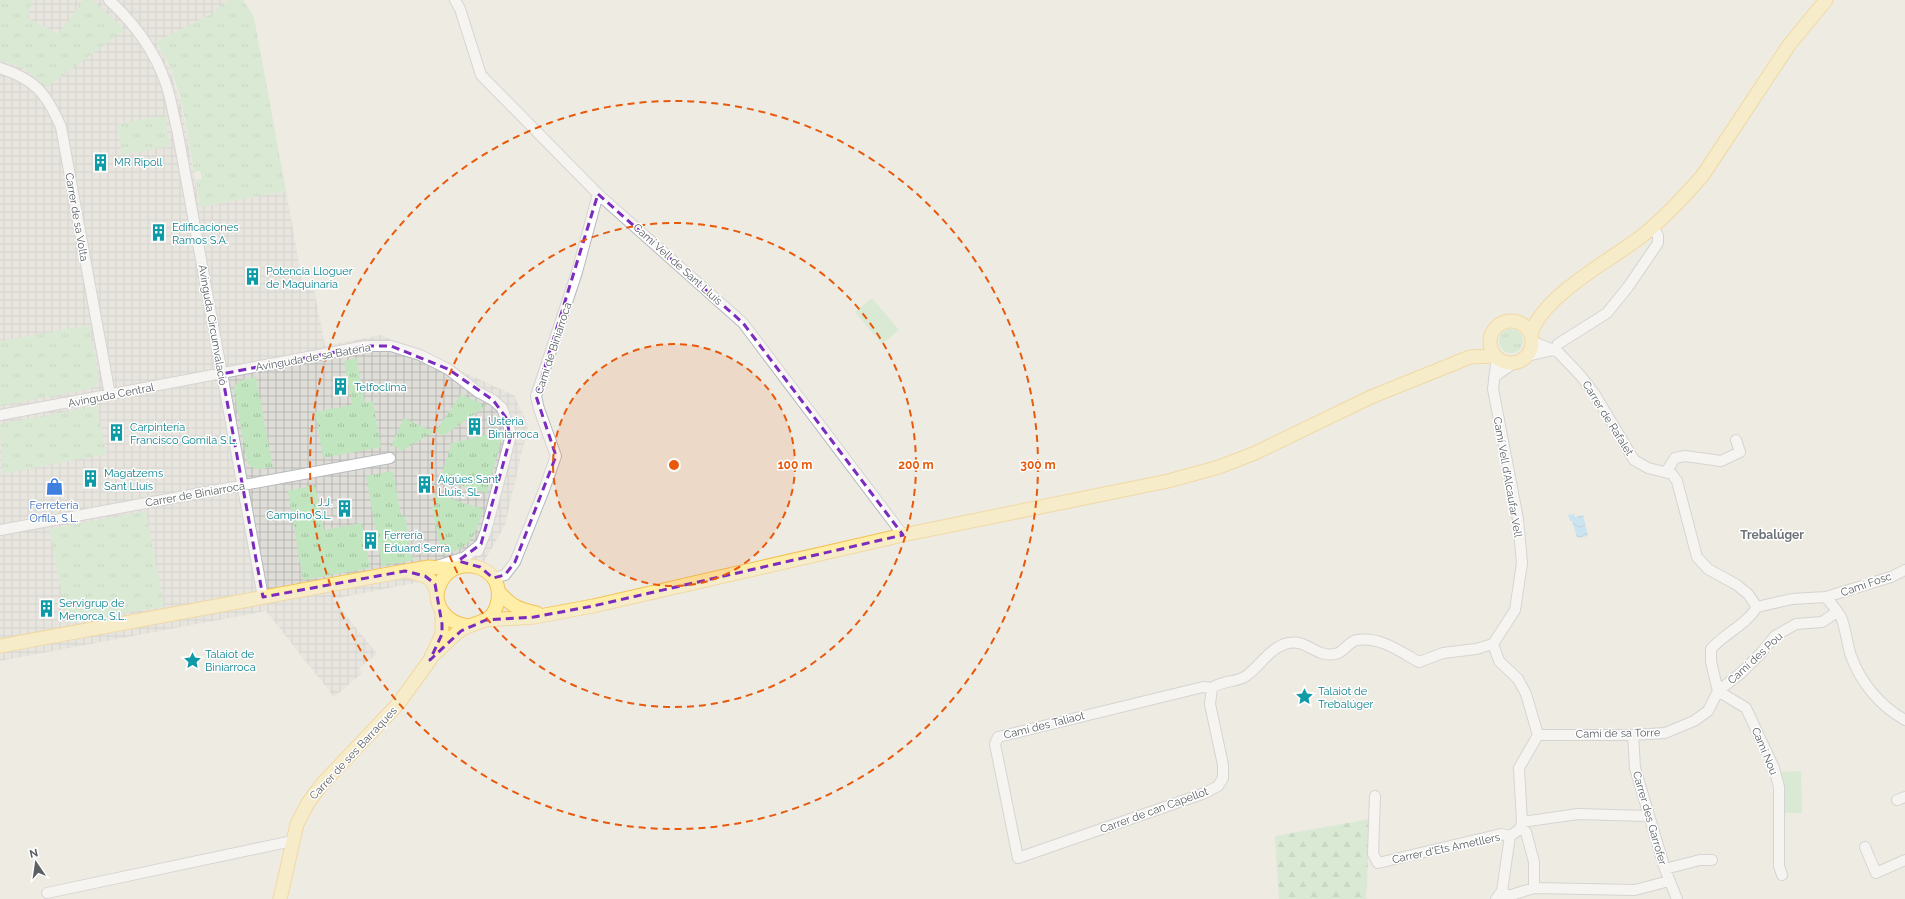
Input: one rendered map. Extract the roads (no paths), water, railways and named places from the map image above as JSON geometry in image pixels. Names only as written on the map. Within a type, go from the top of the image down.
[{"type":"main road","points":[[430,660],[455,635],[468,626],[478,624],[486,620],[547,614],[594,606],[903,535],[1168,481],[1219,467],[1255,453],[1327,420],[1371,397],[1470,357],[1484,347],[1498,326],[1502,323],[1519,323],[1541,314],[1576,283],[1653,227],[1687,193],[1703,175],[1789,45],[1826,0]]},
{"type":"main road","points":[[1470,357],[1496,356],[1508,363],[1514,363],[1527,356],[1532,345],[1532,337],[1541,314]]},
{"type":"main road","points":[[1519,323],[1528,329],[1532,337]]},
{"type":"main road","points":[[1491,336],[1491,346],[1496,356]]},
{"type":"main road","points":[[0,646],[405,571],[429,568],[453,569],[473,566],[493,578],[498,591],[512,605],[524,610],[547,614]]},
{"type":"main road","points":[[437,594],[440,584],[445,576],[453,569]]},
{"type":"main road","points":[[405,571],[431,579],[435,584],[442,611],[442,634],[430,660]]},
{"type":"main road","points":[[486,620],[496,607],[498,591]]},
{"type":"main road","points":[[442,611],[453,622],[468,626]]},
{"type":"main road","name":"Carrer de ses Barraques","points":[[280,899],[292,841],[297,824],[308,803],[322,784],[398,704],[430,660]]},
{"type":"street","name":"Avinguda Circumvalació","points":[[108,0],[128,17],[152,52],[166,84],[177,129],[263,597]]},
{"type":"street","name":"Camí Vell de Sant Lluís","points":[[455,0],[460,9],[481,75],[598,194],[743,323],[903,535]]},
{"type":"street","name":"Carrer de sa Volta","points":[[0,68],[18,74],[36,86],[51,104],[61,127],[110,395]]},
{"type":"street","name":"Camí de Biniarroca","points":[[493,578],[505,575],[515,562],[556,456],[539,409],[536,396],[577,272],[598,194]]},
{"type":"street","points":[[1555,350],[1558,344],[1601,319],[1616,304],[1658,242],[1658,236],[1653,227]]},
{"type":"street","points":[[1532,337],[1536,343],[1555,350]]},
{"type":"street","name":"Avinguda de sa Bateria","points":[[222,374],[366,346],[391,346],[420,355],[448,369],[478,392],[493,400],[502,408],[510,430],[508,446],[486,531],[480,548]]},
{"type":"street","points":[[1527,356],[1546,350],[1555,350]]},
{"type":"street","name":"Carrer de Rafalet","points":[[1555,350],[1562,355],[1576,370],[1594,393],[1634,460],[1648,468],[1666,472]]},
{"type":"street","name":"Camí Vell d'Alcaufar Vell","points":[[1493,644],[1515,610],[1522,562],[1518,519],[1501,436],[1493,379],[1496,356]]},
{"type":"street","points":[[1493,379],[1514,363]]},
{"type":"street","name":"Avinguda Central","points":[[0,415],[222,374]]},
{"type":"street","points":[[1736,440],[1740,452],[1721,461],[1685,456],[1675,458],[1666,472],[1672,474],[1677,481],[1697,557],[1708,569],[1737,585],[1748,594],[1757,607]]},
{"type":"street","name":"Carrer de Biniarroca","points":[[0,530],[390,458]]},
{"type":"street","points":[[473,566],[480,548]]},
{"type":"street","points":[[429,568],[465,557],[480,548]]},
{"type":"street","name":"Camí Fosc","points":[[1826,597],[1891,577],[1905,570]]},
{"type":"street","points":[[1718,691],[1711,662],[1711,649],[1719,640],[1750,618],[1757,607],[1792,599],[1826,597],[1841,617],[1851,655],[1857,670],[1871,692],[1891,712],[1905,720]]},
{"type":"street","name":"Camí des Pou","points":[[1718,691],[1741,673],[1775,636],[1796,624],[1822,622],[1837,612]]},
{"type":"street","points":[[1212,688],[1218,683],[1245,677],[1274,650],[1288,643],[1301,643],[1321,654],[1335,654],[1356,640],[1375,640],[1393,647],[1419,662],[1443,652],[1476,649],[1493,644],[1499,661],[1518,679],[1526,694],[1538,735],[1519,768],[1521,826],[1526,832],[1534,862],[1534,888]]},
{"type":"street","name":"Camí des Taliaot","points":[[1018,858],[995,744],[998,737],[1204,687],[1212,688]]},
{"type":"street","name":"Carrer de can Capellot","points":[[1018,858],[1204,793],[1218,786],[1223,778],[1223,765],[1210,704],[1212,688]]},
{"type":"street","name":"Camí de sa Torre","points":[[1538,735],[1633,735],[1665,733],[1694,721],[1708,711],[1718,691]]},
{"type":"street","name":"Camí Nou","points":[[1718,691],[1746,708],[1774,768],[1779,788],[1779,866],[1782,875]]},
{"type":"street","name":"Carrer des Garrofer","points":[[1633,735],[1635,768],[1648,816],[1669,881],[1677,899]]},
{"type":"street","name":"Carrer d'Ets Ametllers","points":[[1375,796],[1373,854],[1378,863],[1501,834],[1510,836]]},
{"type":"street","points":[[1648,816],[1578,814],[1521,826],[1510,836],[1499,895],[1508,896],[1534,888],[1635,890],[1669,881]]},
{"type":"street","points":[[47,893],[292,841]]},
{"type":"street","points":[[1865,847],[1876,873],[1905,860]]},
{"type":"street","points":[[1665,869],[1700,860],[1712,860]]},
{"type":"water","points":[[1574,514],[1575,517],[1583,515],[1588,536],[1577,538],[1572,521],[1570,521],[1568,515]]},
{"type":"place","name":"MR Ripoll","points":[[101,162]]},
{"type":"place","name":"Edificaciones Ramos S.A.","points":[[159,233]]},
{"type":"place","name":"Potencia Lloguer de Maquinaria","points":[[253,277]]},
{"type":"place","name":"Telfoclima","points":[[341,387]]},
{"type":"place","name":"Usteria Biniarroca","points":[[475,427]]},
{"type":"place","name":"Carpintería Francisco Gomila S.L.","points":[[117,433]]},
{"type":"place","name":"Magatzems Sant Lluís","points":[[91,479]]},
{"type":"place","name":"Aigües Sant Lluís, SL","points":[[425,485]]},
{"type":"place","name":"Ferretería Orfila, S.L.","points":[[54,487]]},
{"type":"place","name":"J.J. Campino S.L.","points":[[345,508]]},
{"type":"place","name":"Ferrería Eduard Serra","points":[[371,541]]},
{"type":"place","name":"Servigrup de Menorca, S.L.","points":[[46,609]]},
{"type":"place","name":"Talaiot de Biniarroca","points":[[192,660]]},
{"type":"place","name":"Talaiot de Trebalúger","points":[[1305,697]]},
{"type":"district","name":"Trebalúger","points":[[1772,535]]}]
